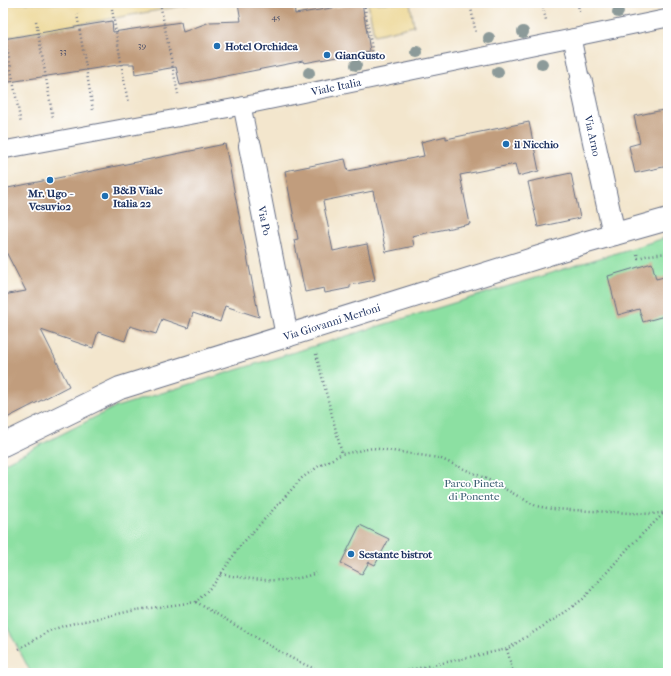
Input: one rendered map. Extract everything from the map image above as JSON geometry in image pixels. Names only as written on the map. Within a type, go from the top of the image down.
[{"type":"street","name":"Viale Italia","points":[[3,150],[242,106],[668,18]]},
{"type":"street","name":"Via Arno","points":[[572,38],[614,234]]},
{"type":"street","name":"Via Po","points":[[242,106],[287,336]]},
{"type":"street","name":"Via Giovanni Merloni","points":[[3,445],[120,388],[614,234],[668,219]]},
{"type":"path","points":[[160,3],[182,116]]},
{"type":"path","points":[[364,3],[372,50]]},
{"type":"path","points":[[470,3],[480,56]]},
{"type":"path","points":[[112,9],[126,95]]},
{"type":"path","points":[[77,14],[91,102]]},
{"type":"path","points":[[36,21],[51,110]]},
{"type":"path","points":[[3,26],[20,117]]},
{"type":"path","points":[[638,258],[668,253]]},
{"type":"path","points":[[314,346],[342,454]]},
{"type":"path","points":[[19,649],[49,631],[66,625],[136,610],[196,602],[214,584],[240,546],[302,478],[319,466],[342,454],[373,448],[439,458],[487,479],[536,506],[552,509],[668,512]]},
{"type":"path","points":[[664,513],[668,524]]},
{"type":"path","points":[[396,673],[507,649],[561,615],[583,599],[632,544],[664,513]]},
{"type":"path","points":[[221,574],[282,581],[292,580],[316,572]]},
{"type":"path","points":[[196,602],[280,652],[323,673]]},
{"type":"path","points":[[507,649],[513,673]]},
{"type":"green space","name":"Parco Pineta di Ponente","points":[[668,237],[668,670],[657,673],[31,673],[3,619],[3,464],[113,408]]},
{"type":"sand","points":[[3,3],[199,3],[3,38]]},
{"type":"sand","points":[[368,3],[410,3],[414,26],[374,35]]},
{"type":"building","points":[[238,3],[294,3],[295,14],[362,3],[370,51],[304,63],[303,61],[180,85],[176,67],[135,74],[134,64],[124,64],[3,83],[3,39],[112,21],[113,32],[181,22],[183,32],[210,22],[241,21]]},
{"type":"building","points":[[668,109],[668,166],[635,173],[629,146],[640,143],[634,116]]},
{"type":"building","points":[[529,122],[539,171],[518,176],[515,164],[460,175],[470,224],[412,236],[414,246],[386,252],[373,191],[323,201],[333,251],[367,244],[375,280],[350,285],[350,288],[325,293],[324,288],[305,292],[294,240],[298,239],[285,171],[345,159],[348,171],[424,156],[421,142],[446,136],[446,139]]},
{"type":"building","points":[[225,144],[259,317],[225,306],[220,322],[193,313],[188,328],[162,319],[156,334],[130,326],[125,341],[98,332],[93,348],[41,330],[69,386],[3,420],[3,295],[26,291],[3,246],[3,189]]},
{"type":"building","points":[[571,173],[580,218],[538,227],[528,182]]},
{"type":"building","points":[[652,263],[656,279],[668,276],[668,315],[643,322],[639,309],[618,315],[608,276]]},
{"type":"building","points":[[360,525],[389,539],[375,565],[369,562],[362,574],[341,563]]},
{"type":"place","name":"Hotel Orchidea","points":[[217,46]]},
{"type":"place","name":"GianGusto","points":[[327,55]]},
{"type":"place","name":"il Nicchio","points":[[506,144]]},
{"type":"place","name":"Mr. Ugo - Vesuvio2","points":[[50,180]]},
{"type":"place","name":"B&B Viale Italia 22","points":[[105,196]]},
{"type":"place","name":"Sestante bistrot","points":[[351,554]]}]
